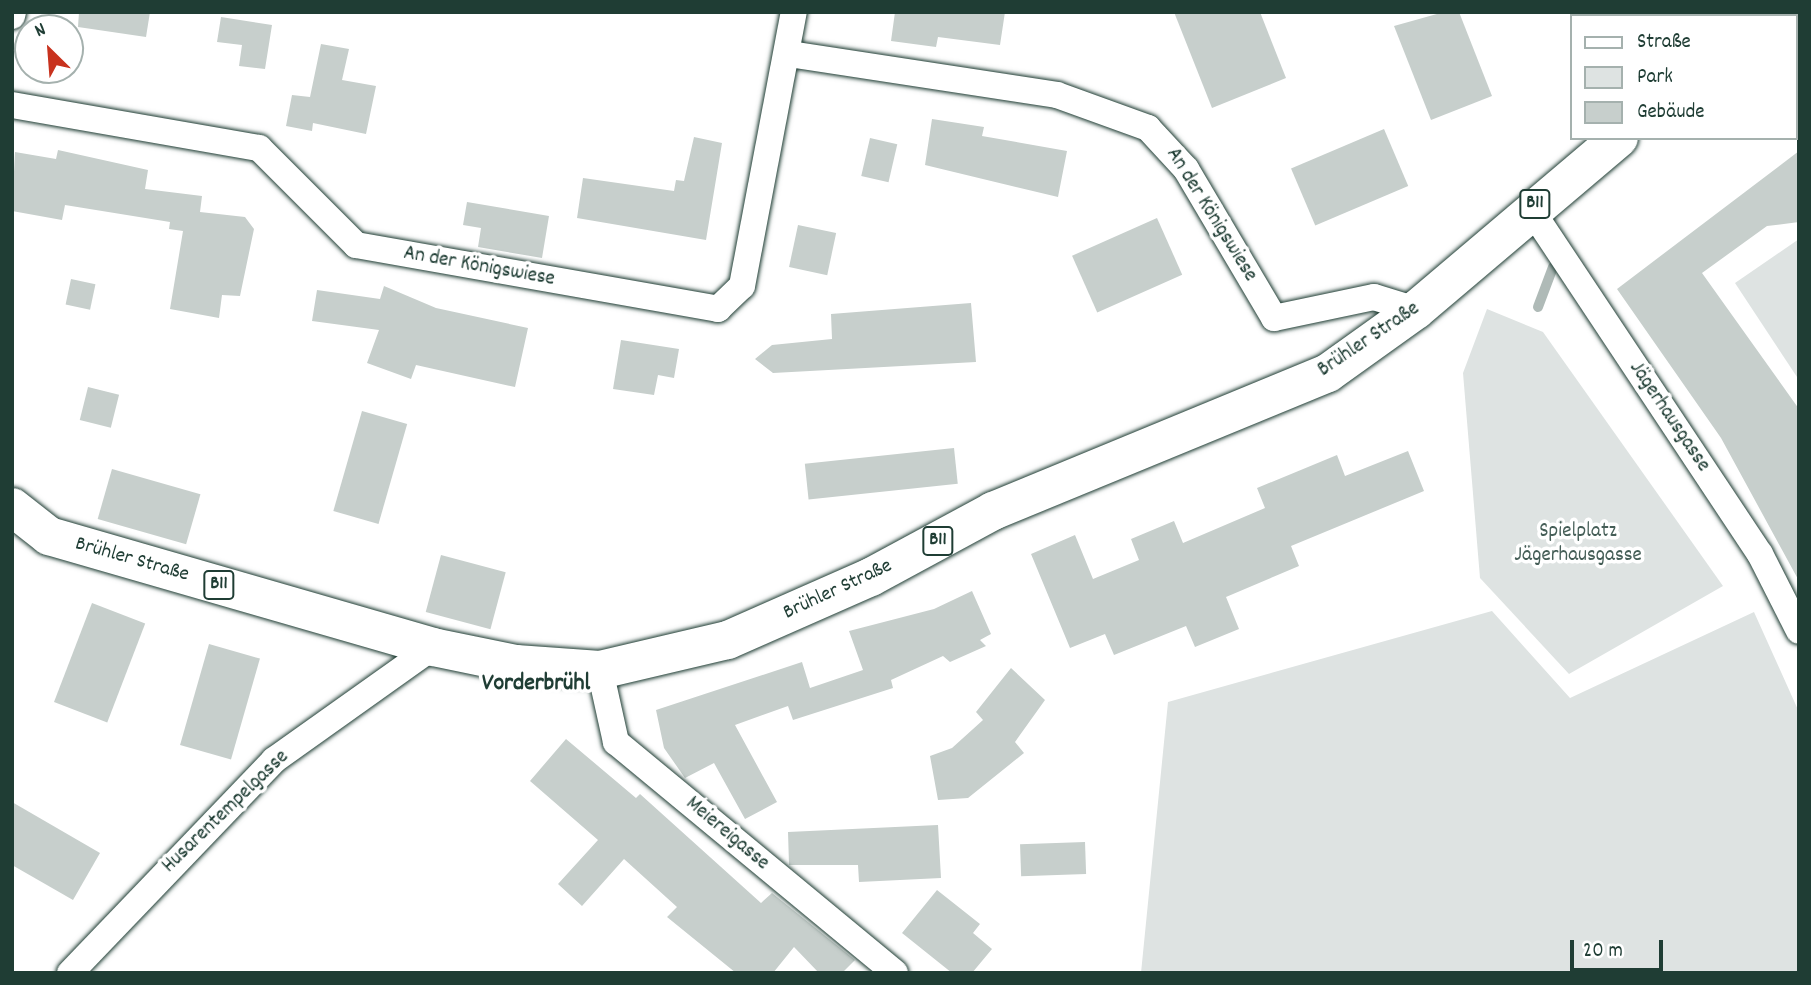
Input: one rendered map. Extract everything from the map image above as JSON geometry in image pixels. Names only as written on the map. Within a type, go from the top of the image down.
[{"type":"main road","name":"Brühler Straße","points":[[12,508],[49,536],[433,648],[516,664],[600,670],[728,640],[871,577],[993,511],[1328,373],[1416,310],[1530,208],[1616,140]]},
{"type":"street","name":"An der Königswiese","points":[[12,105],[259,148],[356,245],[718,309],[742,286],[790,54],[793,12]]},
{"type":"street","name":"An der Königswiese","points":[[790,54],[1057,95],[1148,128],[1186,169],[1274,318],[1374,297],[1416,310]]},
{"type":"street","name":"Jägerhausgasse","points":[[1530,208],[1760,554],[1799,631]]},
{"type":"street","name":"Husarentempelgasse","points":[[70,973],[274,760],[433,648]]},
{"type":"street","name":"Meiereigasse","points":[[600,670],[616,742],[895,973]]},
{"type":"green space","points":[[1799,239],[1799,380],[1735,283]]},
{"type":"green space","name":"Spielplatz Jägerhausgasse","points":[[1487,309],[1543,332],[1723,586],[1569,674],[1480,578],[1463,373]]},
{"type":"green space","points":[[1492,611],[1570,698],[1754,612],[1799,712],[1799,973],[1141,973],[1168,702]]},
{"type":"building","points":[[150,12],[146,37],[84,28],[84,14],[79,14]]},
{"type":"building","points":[[895,12],[1005,12],[1000,45],[938,37],[936,47],[891,41]]},
{"type":"building","points":[[1174,12],[1260,12],[1286,78],[1212,108]]},
{"type":"building","points":[[1444,12],[1459,12],[1492,96],[1431,120],[1394,26]]},
{"type":"building","points":[[221,17],[272,25],[265,69],[239,66],[242,45],[217,42]]},
{"type":"building","points":[[321,44],[349,49],[342,80],[376,86],[366,134],[313,123],[312,131],[286,126],[292,95],[310,97]]},
{"type":"building","points":[[932,119],[984,127],[982,136],[1067,151],[1058,197],[925,165]]},
{"type":"building","points":[[1384,129],[1408,186],[1315,226],[1291,168]]},
{"type":"building","points":[[694,137],[722,143],[706,240],[577,218],[583,178],[674,191],[676,180],[684,181]]},
{"type":"building","points":[[870,138],[897,144],[889,182],[861,176]]},
{"type":"building","points":[[58,150],[148,170],[145,189],[202,196],[200,212],[245,217],[254,229],[240,296],[222,295],[219,318],[170,309],[183,231],[169,229],[170,222],[65,205],[62,220],[12,211],[15,152],[56,159]]},
{"type":"building","points":[[1799,151],[1799,222],[1767,226],[1702,273],[1799,409],[1799,581],[1721,438],[1617,289]]},
{"type":"building","points":[[467,202],[549,216],[542,258],[478,247],[481,228],[463,225]]},
{"type":"building","points":[[1157,218],[1182,275],[1097,312],[1072,256]]},
{"type":"building","points":[[798,225],[836,233],[827,275],[789,267]]},
{"type":"building","points":[[71,279],[95,284],[90,310],[66,304]]},
{"type":"building","points":[[384,286],[436,308],[528,328],[515,387],[416,365],[411,379],[367,363],[379,330],[312,321],[317,290],[380,299]]},
{"type":"building","points":[[971,303],[976,362],[773,373],[755,359],[772,345],[832,339],[831,314]]},
{"type":"building","points":[[621,340],[679,349],[674,378],[658,375],[654,395],[613,389]]},
{"type":"building","points":[[88,387],[119,395],[111,428],[80,420]]},
{"type":"building","points":[[362,411],[407,424],[379,524],[333,511]]},
{"type":"building","points":[[954,448],[958,484],[809,499],[805,464]]},
{"type":"building","points":[[1408,451],[1424,491],[1291,546],[1299,566],[1226,597],[1239,629],[1195,647],[1186,626],[1114,655],[1105,634],[1070,648],[1031,554],[1075,535],[1093,579],[1139,560],[1131,539],[1174,521],[1183,543],[1265,508],[1257,488],[1337,455],[1345,476]]},
{"type":"building","points":[[112,469],[200,494],[186,544],[98,519]]},
{"type":"building","points":[[441,555],[506,572],[490,629],[426,612]]},
{"type":"building","points":[[972,591],[991,634],[980,640],[986,646],[950,662],[943,656],[891,680],[893,688],[793,720],[788,706],[735,725],[777,802],[745,819],[714,763],[685,778],[664,748],[656,710],[802,662],[810,688],[863,670],[849,631],[934,609]]},
{"type":"building","points":[[92,603],[145,623],[107,722],[54,702]]},
{"type":"building","points":[[209,644],[260,659],[231,760],[180,745]]},
{"type":"building","points":[[1011,668],[1045,700],[1015,742],[1024,753],[968,798],[938,800],[930,756],[952,748],[983,720],[976,712]]},
{"type":"building","points":[[566,739],[636,798],[640,794],[761,903],[772,893],[855,960],[842,973],[819,973],[794,947],[773,973],[736,973],[667,917],[677,907],[624,859],[582,906],[558,884],[598,840],[530,781]]},
{"type":"building","points":[[12,802],[100,853],[73,900],[12,865]]},
{"type":"building","points":[[938,825],[941,878],[859,882],[858,865],[789,865],[788,832]]},
{"type":"building","points":[[1085,842],[1086,874],[1021,876],[1020,844]]},
{"type":"building","points":[[937,890],[980,924],[973,933],[992,949],[972,973],[952,973],[902,933]]},
{"type":"waterway","points":[[1538,307],[1553,267]]},
{"type":"district","name":"Vorderbrühl","points":[[536,685]]}]
